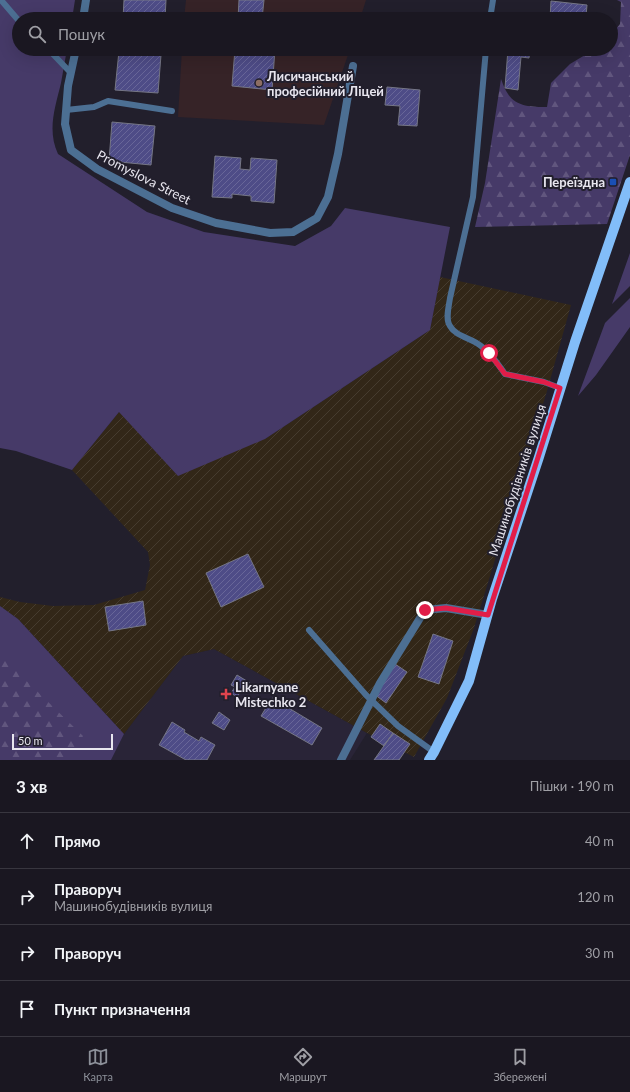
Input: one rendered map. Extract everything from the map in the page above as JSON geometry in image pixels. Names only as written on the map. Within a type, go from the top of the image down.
[{"type":"main road","name":"Машинобудівників вулиця","points":[[431,756],[469,681],[488,615],[577,335],[630,182]]},
{"type":"street","points":[[83,12],[86,0]]},
{"type":"street","name":"Promyslova Street","points":[[75,56],[68,86],[65,124],[71,150],[97,169],[172,208],[216,223],[270,233],[293,232],[318,218],[328,197],[338,154],[353,66]]},
{"type":"street","points":[[341,760],[380,683],[425,610],[446,608],[488,615]]},
{"type":"lane","points":[[1,0],[12,13]]},
{"type":"lane","points":[[491,12],[493,0]]},
{"type":"lane","points":[[55,56],[71,73]]},
{"type":"lane","points":[[485,56],[473,197],[450,298],[448,313],[449,326],[458,334],[480,345],[494,358],[505,374],[544,382],[560,388]]},
{"type":"lane","points":[[66,110],[94,107],[108,101],[172,111]]},
{"type":"lane","points":[[309,630],[366,695],[431,756]]},
{"type":"shaded area","points":[[186,0],[366,0],[362,12],[185,12]]},
{"type":"shaded area","name":"Лисичанський професійний Ліцей","points":[[182,56],[348,56],[324,125],[178,117]]},
{"type":"shaded area","points":[[440,277],[571,305],[547,391],[474,628],[447,698],[414,757],[367,733],[214,649],[183,656],[124,734],[18,619],[0,606],[0,597],[20,602],[53,606],[94,605],[145,590],[150,565],[148,552],[72,470],[119,412],[265,439],[430,330]]},
{"type":"shaded area","name":"Likarnyane Mistechko 2","points":[[214,649],[367,733],[350,760],[111,760],[124,734],[183,656]]},
{"type":"green space","points":[[0,0],[75,0],[73,12],[12,12],[12,56],[66,56],[53,119],[53,136],[58,154],[147,212],[204,232],[295,246],[331,226],[345,208],[450,227],[430,330],[265,439],[178,476],[119,412],[72,470],[16,451],[0,448]]},
{"type":"green space","points":[[617,0],[630,0],[630,155],[607,224],[475,227],[485,183],[501,79],[507,92],[516,102],[531,106],[547,107],[551,83],[570,64],[583,56],[618,56],[618,26],[620,24],[621,2]]},
{"type":"green space","points":[[630,253],[630,286],[612,304]]},
{"type":"green space","points":[[630,298],[630,327],[596,375],[578,396],[605,323]]},
{"type":"green space","points":[[0,606],[18,619],[124,734],[111,760],[0,760]]},
{"type":"green space","points":[[0,655],[83,736],[69,760],[0,760]]},
{"type":"building","points":[[124,0],[166,0],[165,12],[123,12]]},
{"type":"building","points":[[239,0],[264,0],[263,12],[238,12]]},
{"type":"building","points":[[551,1],[587,5],[586,12],[550,12]]},
{"type":"building","points":[[118,56],[161,56],[158,93],[115,90]]},
{"type":"building","points":[[234,56],[274,56],[272,90],[232,86]]},
{"type":"building","points":[[507,56],[529,56],[529,58],[521,57],[518,90],[505,88]]},
{"type":"building","points":[[387,87],[420,90],[417,126],[398,125],[400,106],[385,105]]},
{"type":"building","points":[[112,122],[155,126],[151,165],[109,161]]},
{"type":"building","points":[[215,156],[241,158],[240,169],[250,170],[251,158],[277,160],[274,203],[251,201],[251,196],[232,194],[232,198],[212,197]]},
{"type":"building","points":[[248,554],[264,587],[221,607],[206,573]]},
{"type":"building","points":[[143,601],[146,625],[109,631],[105,607]]},
{"type":"building","points":[[433,634],[453,641],[439,684],[418,677]]},
{"type":"building","points":[[395,664],[407,672],[386,703],[374,694]]},
{"type":"building","points":[[237,675],[250,683],[244,693],[241,691],[237,697],[231,693],[235,687],[231,685]]},
{"type":"building","points":[[272,698],[322,728],[312,745],[261,716]]},
{"type":"building","points":[[219,712],[230,720],[224,730],[212,723]]},
{"type":"building","points":[[172,722],[185,730],[184,732],[199,741],[201,737],[215,745],[207,760],[186,760],[159,745]]},
{"type":"building","points":[[380,724],[393,733],[384,746],[371,737]]},
{"type":"building","points":[[393,733],[410,744],[399,760],[374,760]]},
{"type":"place","name":"Лисичанський професійний Ліцей","points":[[259,83]]},
{"type":"place","name":"Переїздна","points":[[613,182]]},
{"type":"place","name":"Likarnyane Mistechko 2","points":[[226,694]]},
{"type":"route","points":[[425,610],[446,608],[488,615],[560,388],[544,382],[505,374],[489,353]]}]
